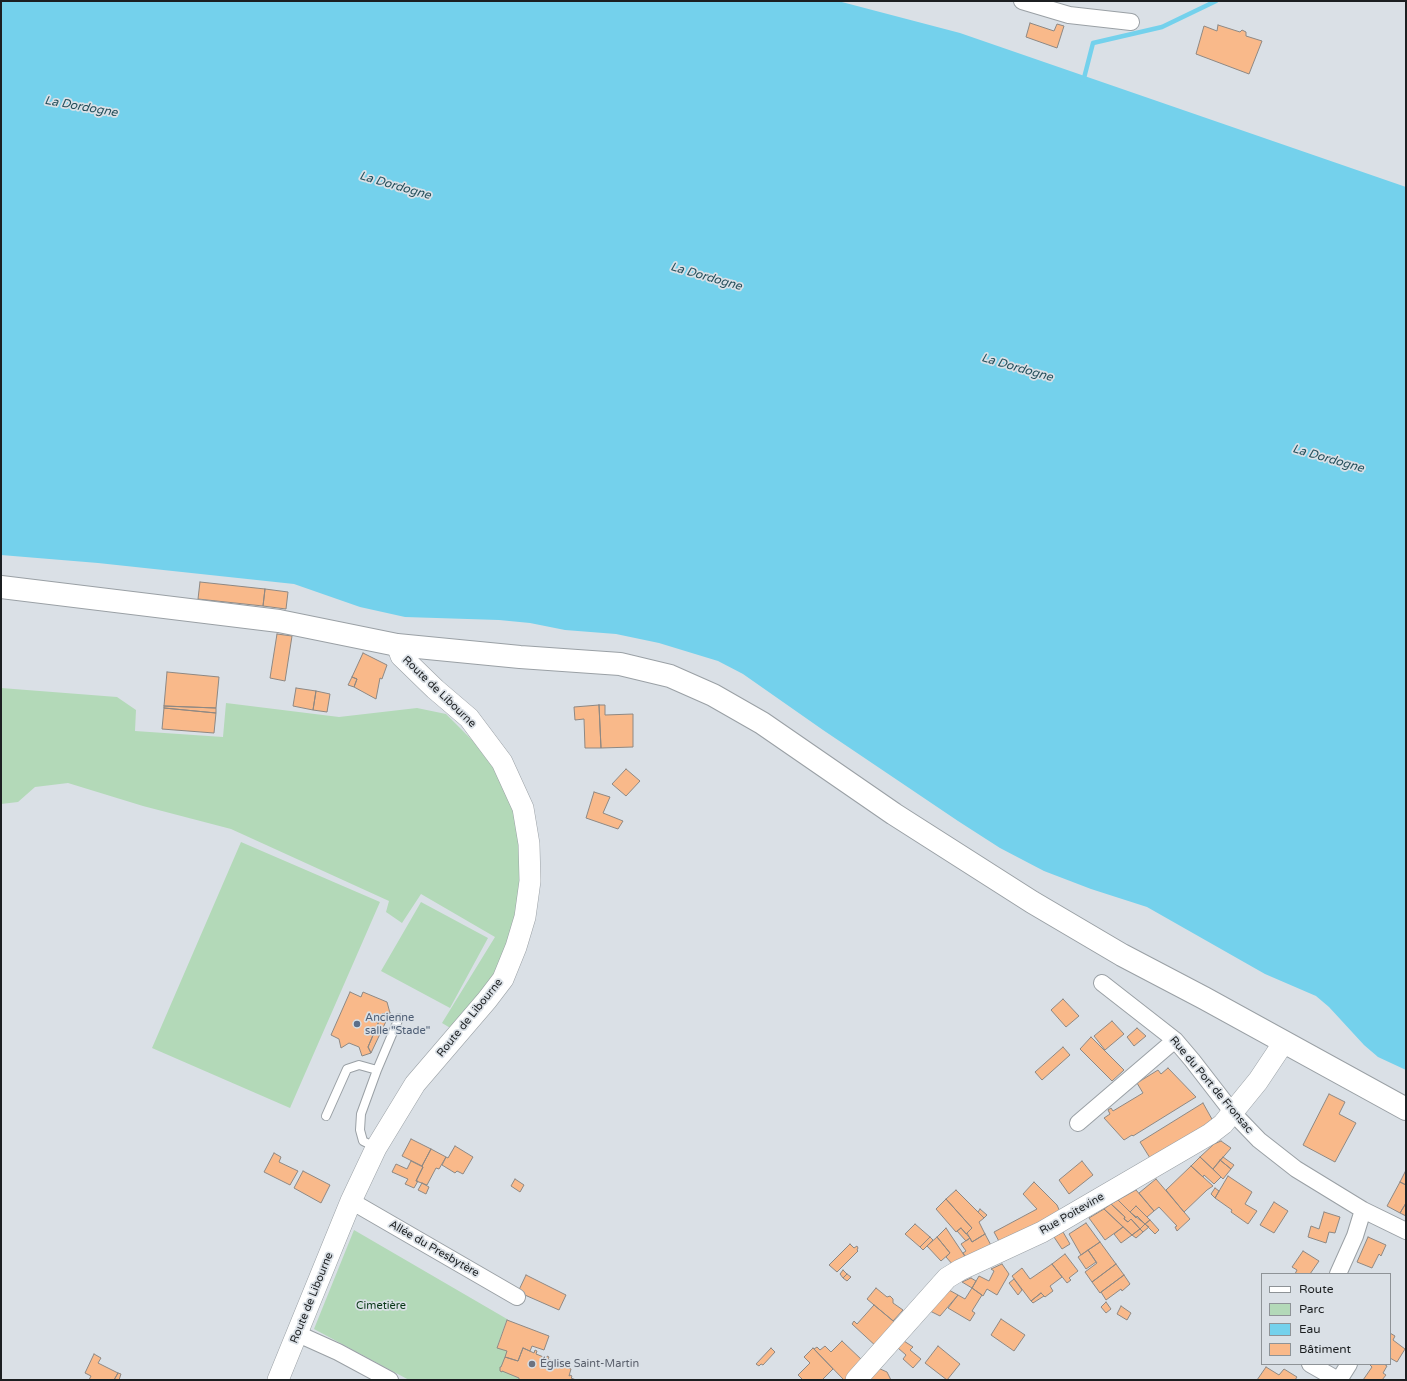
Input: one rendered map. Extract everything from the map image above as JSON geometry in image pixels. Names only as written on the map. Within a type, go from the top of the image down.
[{"type":"main road","points":[[1,587],[279,621],[397,645],[520,657],[620,664],[670,676],[713,695],[762,723],[894,814],[1032,902],[1122,955],[1406,1109]]},
{"type":"street","points":[[1022,1],[1069,15],[1131,22]]},
{"type":"street","name":"Route de Libourne","points":[[278,1380],[351,1201],[376,1148],[414,1084],[487,1000],[503,979],[516,947],[525,917],[530,881],[529,844],[523,808],[502,762],[469,718],[401,656],[397,645]]},
{"type":"street","name":"Rue du Port de Fronsac","points":[[1102,983],[1175,1040],[1233,1113],[1258,1140],[1296,1169],[1363,1210],[1406,1231]]},
{"type":"street","points":[[1078,1123],[1175,1040]]},
{"type":"street","name":"Rue Poitevine","points":[[856,1380],[947,1278],[960,1270],[1048,1228],[1210,1134],[1223,1124],[1258,1081],[1284,1042]]},
{"type":"street","name":"Allée du Presbytère","points":[[351,1201],[517,1297]]},
{"type":"street","points":[[1338,1273],[1355,1236],[1363,1210]]},
{"type":"street","points":[[298,1334],[338,1352],[390,1380]]},
{"type":"street","points":[[1312,1365],[1338,1380],[1348,1365]]},
{"type":"lane","points":[[376,1148],[363,1141],[360,1130],[361,1114],[377,1070],[399,1018]]},
{"type":"lane","points":[[326,1116],[347,1069],[359,1065],[377,1070]]},
{"type":"green space","points":[[1,688],[117,697],[136,710],[135,731],[223,737],[226,703],[339,717],[417,708],[446,714],[473,741],[503,781],[517,817],[525,869],[510,944],[489,984],[452,1029],[442,1023],[495,937],[421,894],[402,923],[386,912],[389,901],[231,829],[143,806],[68,783],[35,787],[18,802],[1,804]]},
{"type":"green space","points":[[241,842],[380,902],[290,1108],[152,1048]]},
{"type":"green space","points":[[421,902],[488,938],[450,1008],[381,971]]},
{"type":"green space","name":"Cimetière","points":[[354,1230],[507,1319],[497,1347],[507,1351],[519,1380],[409,1380],[314,1329]]},
{"type":"water","name":"La Dordogne","points":[[1,1],[838,1],[960,33],[1406,187],[1406,1070],[1378,1057],[1364,1045],[1329,1007],[1316,996],[1265,974],[1147,907],[1091,889],[1044,871],[1000,848],[823,730],[743,674],[718,661],[659,643],[616,634],[565,630],[530,623],[499,620],[405,617],[360,607],[294,584],[98,563],[1,555]]},
{"type":"building","points":[[1030,23],[1054,31],[1057,24],[1064,26],[1057,48],[1026,37]]},
{"type":"building","points":[[1218,25],[1240,32],[1242,30],[1246,32],[1246,36],[1262,41],[1249,74],[1196,54],[1204,26],[1217,31]]},
{"type":"building","points":[[200,582],[265,589],[263,606],[198,599]]},
{"type":"building","points":[[265,589],[288,592],[286,609],[263,606]]},
{"type":"building","points":[[277,634],[292,636],[285,681],[270,678]]},
{"type":"building","points":[[363,653],[387,665],[382,679],[380,678],[376,699],[354,687],[357,679],[352,677]]},
{"type":"building","points":[[167,672],[219,677],[216,708],[164,706]]},
{"type":"building","points":[[352,677],[357,679],[354,687],[348,685]]},
{"type":"building","points":[[296,688],[316,691],[313,710],[293,706]]},
{"type":"building","points":[[316,691],[330,694],[327,712],[313,710]]},
{"type":"building","points":[[599,705],[605,705],[605,715],[633,714],[633,747],[601,748]]},
{"type":"building","points":[[599,705],[601,748],[585,748],[584,719],[575,720],[574,707]]},
{"type":"building","points":[[164,706],[216,708],[216,713],[164,708]]},
{"type":"building","points":[[164,708],[216,713],[214,733],[162,729]]},
{"type":"building","points":[[626,769],[640,781],[626,796],[612,784]]},
{"type":"building","points":[[594,792],[610,797],[603,813],[623,821],[618,829],[586,818]]},
{"type":"building","name":"Ancienne salle \"Stade\"","points":[[350,992],[361,997],[363,992],[387,1002],[390,1013],[382,1014],[368,1047],[371,1053],[362,1056],[359,1047],[349,1043],[341,1048],[339,1039],[331,1035]]},
{"type":"building","points":[[1063,999],[1079,1016],[1066,1027],[1051,1010]]},
{"type":"building","points":[[390,1013],[371,1053],[368,1047],[382,1014]]},
{"type":"building","points":[[1112,1021],[1124,1034],[1105,1050],[1094,1036]]},
{"type":"building","points":[[1137,1028],[1146,1036],[1134,1046],[1127,1037]]},
{"type":"building","points":[[1091,1037],[1124,1070],[1112,1081],[1080,1049]]},
{"type":"building","points":[[1063,1047],[1070,1055],[1042,1080],[1035,1072]]},
{"type":"building","points":[[1168,1068],[1196,1097],[1124,1140],[1104,1118],[1110,1114],[1108,1110],[1111,1108],[1113,1111],[1143,1093],[1137,1083],[1158,1070],[1161,1074]]},
{"type":"building","points":[[1329,1094],[1345,1102],[1339,1114],[1356,1123],[1335,1162],[1303,1145]]},
{"type":"building","points":[[1203,1103],[1213,1121],[1150,1158],[1140,1142]]},
{"type":"building","points":[[411,1139],[431,1149],[422,1166],[402,1156]]},
{"type":"building","points":[[1221,1141],[1231,1148],[1213,1169],[1200,1157],[1214,1144]]},
{"type":"building","points":[[455,1146],[473,1157],[463,1174],[457,1171],[455,1173],[442,1165],[446,1157],[448,1158]]},
{"type":"building","points":[[431,1149],[446,1157],[439,1169],[436,1168],[427,1185],[416,1181]]},
{"type":"building","points":[[274,1153],[281,1157],[279,1162],[298,1171],[290,1185],[264,1172]]},
{"type":"building","points":[[1200,1157],[1221,1177],[1214,1184],[1204,1175],[1203,1177],[1191,1166]]},
{"type":"building","points":[[1223,1157],[1234,1165],[1231,1169],[1220,1160]]},
{"type":"building","points":[[1220,1160],[1231,1169],[1223,1179],[1213,1169]]},
{"type":"building","points":[[411,1161],[423,1167],[414,1188],[405,1184],[408,1179],[392,1172],[396,1164],[407,1169]]},
{"type":"building","points":[[1082,1161],[1093,1175],[1069,1194],[1059,1180]]},
{"type":"building","points":[[1191,1166],[1213,1186],[1184,1212],[1166,1190]]},
{"type":"building","points":[[1406,1170],[1406,1185],[1400,1182]]},
{"type":"building","points":[[303,1171],[330,1185],[321,1203],[294,1188]]},
{"type":"building","points":[[1228,1176],[1252,1192],[1245,1204],[1257,1211],[1248,1224],[1215,1198]]},
{"type":"building","points":[[515,1179],[524,1185],[520,1192],[511,1186]]},
{"type":"building","points":[[1156,1179],[1190,1219],[1177,1231],[1175,1227],[1177,1226],[1159,1207],[1154,1211],[1139,1193]]},
{"type":"building","points":[[1034,1182],[1057,1205],[1061,1214],[1001,1245],[994,1232],[1037,1209],[1023,1194]]},
{"type":"building","points":[[1400,1182],[1406,1185],[1406,1203],[1400,1213],[1387,1206]]},
{"type":"building","points":[[422,1183],[429,1187],[426,1194],[418,1190]]},
{"type":"building","points":[[1215,1188],[1219,1191],[1215,1198],[1211,1194]]},
{"type":"building","points":[[956,1190],[984,1218],[979,1222],[985,1234],[972,1242],[967,1233],[972,1228],[946,1199]]},
{"type":"building","points":[[1136,1190],[1154,1211],[1147,1217],[1136,1206],[1130,1212],[1118,1200]]},
{"type":"building","points":[[946,1199],[972,1228],[966,1234],[961,1228],[956,1232],[936,1209]]},
{"type":"building","points":[[1118,1200],[1136,1218],[1137,1216],[1145,1224],[1140,1229],[1131,1219],[1128,1222],[1124,1219],[1125,1217],[1111,1204]]},
{"type":"building","points":[[1274,1202],[1288,1211],[1274,1233],[1260,1225]]},
{"type":"building","points":[[1406,1203],[1406,1216],[1400,1213]]},
{"type":"building","points":[[1111,1204],[1125,1217],[1124,1219],[1128,1222],[1131,1219],[1140,1229],[1132,1235],[1104,1209]]},
{"type":"building","points":[[1136,1206],[1150,1220],[1145,1224],[1130,1212]]},
{"type":"building","points":[[980,1209],[987,1215],[984,1218],[978,1212]]},
{"type":"building","points":[[1104,1209],[1123,1227],[1105,1240],[1089,1218]]},
{"type":"building","points":[[1324,1212],[1340,1217],[1335,1233],[1329,1232],[1326,1243],[1308,1237],[1311,1226],[1319,1229]]},
{"type":"building","points":[[1150,1220],[1159,1230],[1155,1234],[1145,1224]]},
{"type":"building","points":[[1086,1223],[1100,1242],[1081,1255],[1069,1234]]},
{"type":"building","points":[[915,1224],[930,1237],[920,1247],[905,1234]]},
{"type":"building","points":[[1145,1224],[1149,1227],[1143,1232],[1140,1229]]},
{"type":"building","points":[[1123,1227],[1132,1235],[1121,1243],[1114,1234]]},
{"type":"building","points":[[946,1228],[966,1258],[954,1266],[946,1257],[950,1253],[937,1237]]},
{"type":"building","points":[[961,1228],[970,1238],[966,1241],[957,1231]]},
{"type":"building","points":[[1140,1229],[1143,1232],[1136,1238],[1132,1235]]},
{"type":"building","points":[[1063,1232],[1070,1244],[1062,1249],[1054,1237]]},
{"type":"building","points":[[985,1234],[993,1249],[968,1260],[963,1253],[966,1251],[961,1244],[970,1238],[972,1242]]},
{"type":"building","points":[[930,1237],[933,1240],[923,1250],[920,1247]]},
{"type":"building","points":[[937,1237],[950,1253],[941,1261],[927,1246]]},
{"type":"building","points":[[1368,1237],[1386,1245],[1381,1256],[1379,1254],[1372,1268],[1357,1262]]},
{"type":"building","points":[[1100,1242],[1116,1264],[1092,1282],[1085,1272],[1097,1263],[1088,1250]]},
{"type":"building","points":[[850,1244],[854,1248],[857,1246],[858,1251],[837,1272],[829,1265]]},
{"type":"building","points":[[1088,1250],[1096,1262],[1086,1269],[1078,1257]]},
{"type":"building","points":[[1303,1251],[1319,1261],[1311,1273],[1296,1273],[1297,1270],[1292,1267]]},
{"type":"building","points":[[1065,1254],[1078,1271],[1069,1278],[1071,1280],[1067,1283],[1052,1264]]},
{"type":"building","points":[[1002,1264],[1009,1274],[997,1295],[987,1289],[983,1296],[972,1288],[979,1276],[989,1281],[994,1271],[991,1269]]},
{"type":"building","points":[[1052,1264],[1062,1277],[1050,1286],[1053,1291],[1045,1297],[1041,1293],[1031,1301],[1012,1276],[1022,1268],[1030,1279]]},
{"type":"building","points":[[1116,1264],[1124,1275],[1100,1293],[1092,1282]]},
{"type":"building","points":[[843,1270],[847,1274],[843,1278],[840,1274]]},
{"type":"building","points":[[847,1274],[851,1277],[847,1281],[843,1278]]},
{"type":"building","points":[[526,1275],[566,1295],[559,1310],[518,1292]]},
{"type":"building","points":[[1124,1275],[1130,1284],[1122,1291],[1121,1289],[1106,1300],[1101,1292]]},
{"type":"building","points":[[971,1278],[976,1281],[972,1288],[962,1282]]},
{"type":"building","points":[[1014,1279],[1022,1290],[1018,1295],[1009,1283]]},
{"type":"building","points":[[876,1288],[887,1297],[890,1296],[893,1299],[893,1303],[903,1310],[893,1321],[867,1299]]},
{"type":"building","points":[[972,1288],[982,1295],[972,1311],[975,1313],[970,1321],[948,1308],[958,1295],[965,1299]]},
{"type":"building","points":[[949,1290],[958,1295],[940,1316],[930,1311]]},
{"type":"building","points":[[1041,1293],[1044,1296],[1033,1303],[1031,1301]]},
{"type":"building","points":[[1106,1302],[1111,1309],[1106,1313],[1101,1307]]},
{"type":"building","points":[[874,1305],[897,1324],[878,1348],[852,1324],[854,1321],[857,1324]]},
{"type":"building","points":[[1121,1306],[1131,1313],[1127,1320],[1117,1314]]},
{"type":"building","points":[[1001,1319],[1025,1335],[1014,1351],[991,1335]]},
{"type":"building","points":[[507,1320],[549,1336],[544,1350],[532,1346],[530,1351],[523,1348],[518,1361],[505,1357],[507,1351],[497,1348]]},
{"type":"building","points":[[1391,1334],[1395,1336],[1393,1340],[1405,1349],[1397,1362],[1391,1359]]},
{"type":"building","points":[[842,1341],[863,1361],[846,1380],[844,1380],[814,1349],[817,1347],[820,1350],[825,1346],[831,1352]]},
{"type":"building","points":[[904,1341],[913,1347],[910,1350],[921,1359],[913,1368],[903,1359],[906,1355],[898,1348]]},
{"type":"building","points":[[938,1346],[960,1364],[947,1380],[925,1363]]},
{"type":"building","name":"Église Saint-Martin","points":[[523,1348],[534,1353],[535,1350],[537,1351],[536,1354],[546,1358],[547,1356],[549,1357],[548,1359],[558,1363],[562,1362],[563,1365],[571,1369],[569,1376],[571,1375],[571,1378],[576,1380],[519,1380],[519,1378],[500,1371],[500,1367],[505,1357],[518,1361]]},
{"type":"building","points":[[771,1348],[775,1352],[763,1365],[761,1364],[759,1366],[756,1364]]},
{"type":"building","points":[[813,1348],[833,1369],[822,1380],[803,1380],[798,1375],[810,1363],[804,1357]]},
{"type":"building","points":[[94,1354],[101,1358],[98,1363],[118,1373],[114,1380],[89,1380],[91,1376],[85,1373]]},
{"type":"building","points":[[1370,1365],[1387,1366],[1383,1373],[1386,1375],[1382,1380],[1363,1380],[1372,1367]]},
{"type":"building","points":[[1266,1367],[1279,1375],[1284,1369],[1297,1377],[1295,1380],[1257,1380]]},
{"type":"building","points":[[878,1368],[887,1372],[891,1380],[869,1380]]},
{"type":"building","points":[[118,1373],[121,1374],[119,1380],[114,1380]]},
{"type":"waterway","points":[[1083,82],[1093,43],[1162,27],[1216,1]]},
{"type":"place","name":"Ancienne salle \"Stade\"","points":[[357,1024]]},
{"type":"place","name":"Église Saint-Martin","points":[[532,1364]]}]
